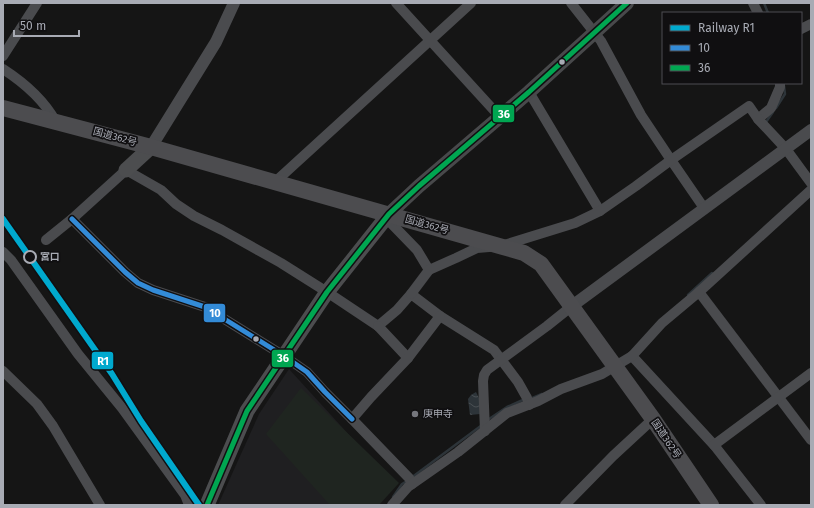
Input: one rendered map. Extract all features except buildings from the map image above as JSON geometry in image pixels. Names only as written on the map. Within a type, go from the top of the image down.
[{"type":"highway","name":"国道362号","points":[[3,108],[151,147],[275,182],[387,216],[524,253],[541,264],[653,419],[711,505]]},
{"type":"main road","points":[[207,505],[247,411],[328,292],[387,216],[419,186],[530,92],[627,3]]},
{"type":"main road","points":[[126,170],[151,147]]},
{"type":"street","points":[[3,56],[37,3]]},
{"type":"street","points":[[151,147],[216,42],[234,3]]},
{"type":"street","points":[[396,3],[500,117]]},
{"type":"street","points":[[275,182],[471,3]]},
{"type":"street","points":[[571,3],[601,41],[641,115],[670,160],[704,208]]},
{"type":"street","points":[[753,3],[758,12]]},
{"type":"street","points":[[802,28],[811,24]]},
{"type":"street","points":[[3,69],[30,90],[50,112],[56,122]]},
{"type":"street","points":[[758,119],[771,108],[780,84]]},
{"type":"street","points":[[530,92],[600,211]]},
{"type":"street","points":[[378,326],[397,310],[429,270],[477,248],[501,246],[575,223],[600,211],[654,174],[670,160],[749,106],[758,119],[786,149],[811,183]]},
{"type":"street","points":[[485,431],[483,381],[487,370],[501,358],[547,326],[811,130]]},
{"type":"street","points":[[46,240],[72,219],[126,170],[160,190],[176,204],[194,216],[281,263],[328,292],[378,326],[408,358]]},
{"type":"street","points":[[392,505],[411,482],[458,452],[507,413],[561,389],[602,374],[632,356],[662,323],[699,292],[811,190]]},
{"type":"street","points":[[387,216],[417,250],[429,270]]},
{"type":"street","points":[[72,219],[138,283],[153,290],[205,307],[307,372],[411,482]]},
{"type":"street","points":[[3,252],[11,260],[78,354],[122,408],[185,495],[189,505]]},
{"type":"street","points":[[699,292],[811,440]]},
{"type":"street","points":[[411,294],[440,316],[494,350],[518,382],[529,404]]},
{"type":"street","points":[[352,419],[390,375],[408,358],[440,316]]},
{"type":"street","points":[[632,356],[714,445],[761,505]]},
{"type":"street","points":[[3,371],[38,404],[100,505]]},
{"type":"street","points":[[714,445],[778,396],[811,373]]},
{"type":"street","points":[[565,505],[613,456],[653,419]]},
{"type":"shaded area","points":[[289,369],[393,483],[378,505],[218,505],[259,414]]},
{"type":"shaded area","points":[[301,388],[399,483],[379,505],[330,505],[266,434]]},
{"type":"water","points":[[476,392],[479,398],[480,414],[470,415],[468,399]]},
{"type":"waterway","points":[[764,3],[768,12]]},
{"type":"waterway","points":[[776,108],[785,94],[784,86]]},
{"type":"waterway","points":[[766,122],[773,112]]},
{"type":"waterway","points":[[688,295],[712,273]]},
{"type":"waterway","points":[[530,399],[542,394]]},
{"type":"waterway","points":[[489,419],[507,407],[525,399]]},
{"type":"waterway","points":[[411,478],[482,425]]},
{"type":"waterway","points":[[393,497],[402,484],[407,481]]},
{"type":"rail line","name":"R1","points":[[3,219],[112,374],[141,421],[199,505]]},
{"type":"transit line","name":"36","points":[[207,505],[247,411],[327,292],[389,214],[419,186],[529,92],[627,3]]},
{"type":"transit line","name":"10","points":[[72,219],[138,283],[153,290],[205,307],[284,356],[307,372],[352,419]]},
{"type":"place","name":"宮口","points":[[30,257]]},
{"type":"place","name":"庚申寺","points":[[415,414]]}]
